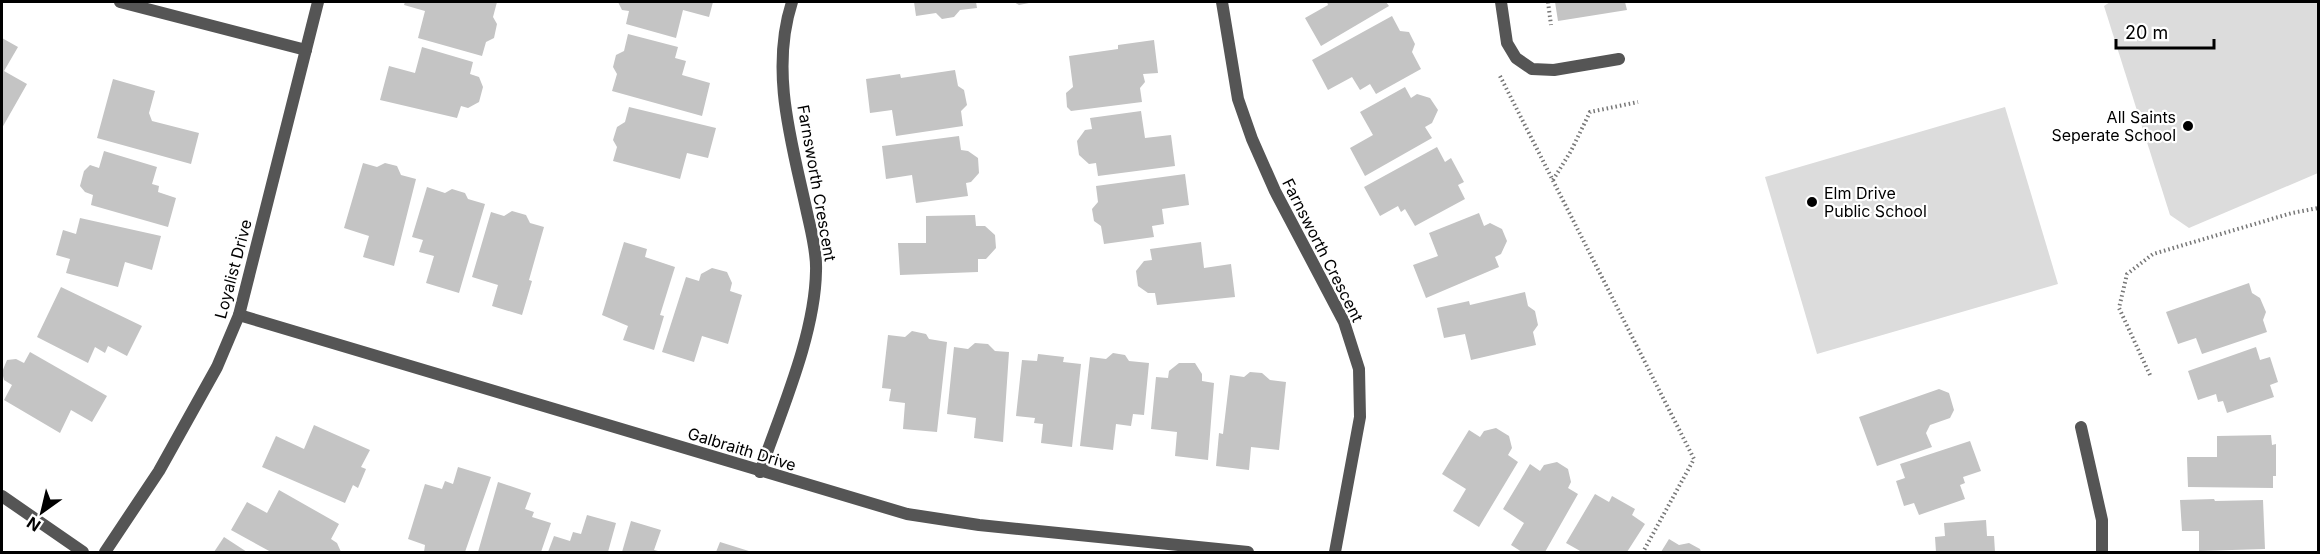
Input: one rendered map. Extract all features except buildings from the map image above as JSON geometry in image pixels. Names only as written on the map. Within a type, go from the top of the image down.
[{"type":"street","points":[[120,2],[306,50]]},
{"type":"street","name":"Loyalist Drive","points":[[105,552],[159,471],[217,367],[239,315],[318,2]]},
{"type":"street","name":"Farnsworth Crescent","points":[[759,472],[811,319],[817,269],[787,124],[782,72],[784,27],[792,2]]},
{"type":"street","name":"Farnsworth Crescent","points":[[1222,2],[1238,99],[1252,139],[1275,191],[1344,322],[1359,369],[1360,417],[1335,552]]},
{"type":"street","points":[[1501,2],[1507,43],[1516,58],[1532,69],[1554,70],[1619,59]]},
{"type":"street","name":"Galbraith Drive","points":[[239,315],[906,514],[979,525],[1248,552]]},
{"type":"street","points":[[2081,427],[2102,520],[2102,552]]},
{"type":"street","points":[[2,496],[83,552]]},
{"type":"path","points":[[1548,2],[1551,25]]},
{"type":"path","points":[[1507,43],[1500,75],[1694,459],[1643,552]]},
{"type":"path","points":[[1553,180],[1571,151],[1590,112],[1638,102]]},
{"type":"path","points":[[2150,375],[2119,308],[2127,274],[2153,254],[2292,213],[2319,208]]},
{"type":"shaded area","points":[[2110,2],[2318,2],[2318,173],[2189,228],[2170,215],[2104,6]]},
{"type":"shaded area","points":[[2005,107],[2058,284],[1817,354],[1765,177]]},
{"type":"place","name":"All Saints Seperate School","points":[[2188,126]]},
{"type":"place","name":"Elm Drive Public School","points":[[1812,202]]}]
